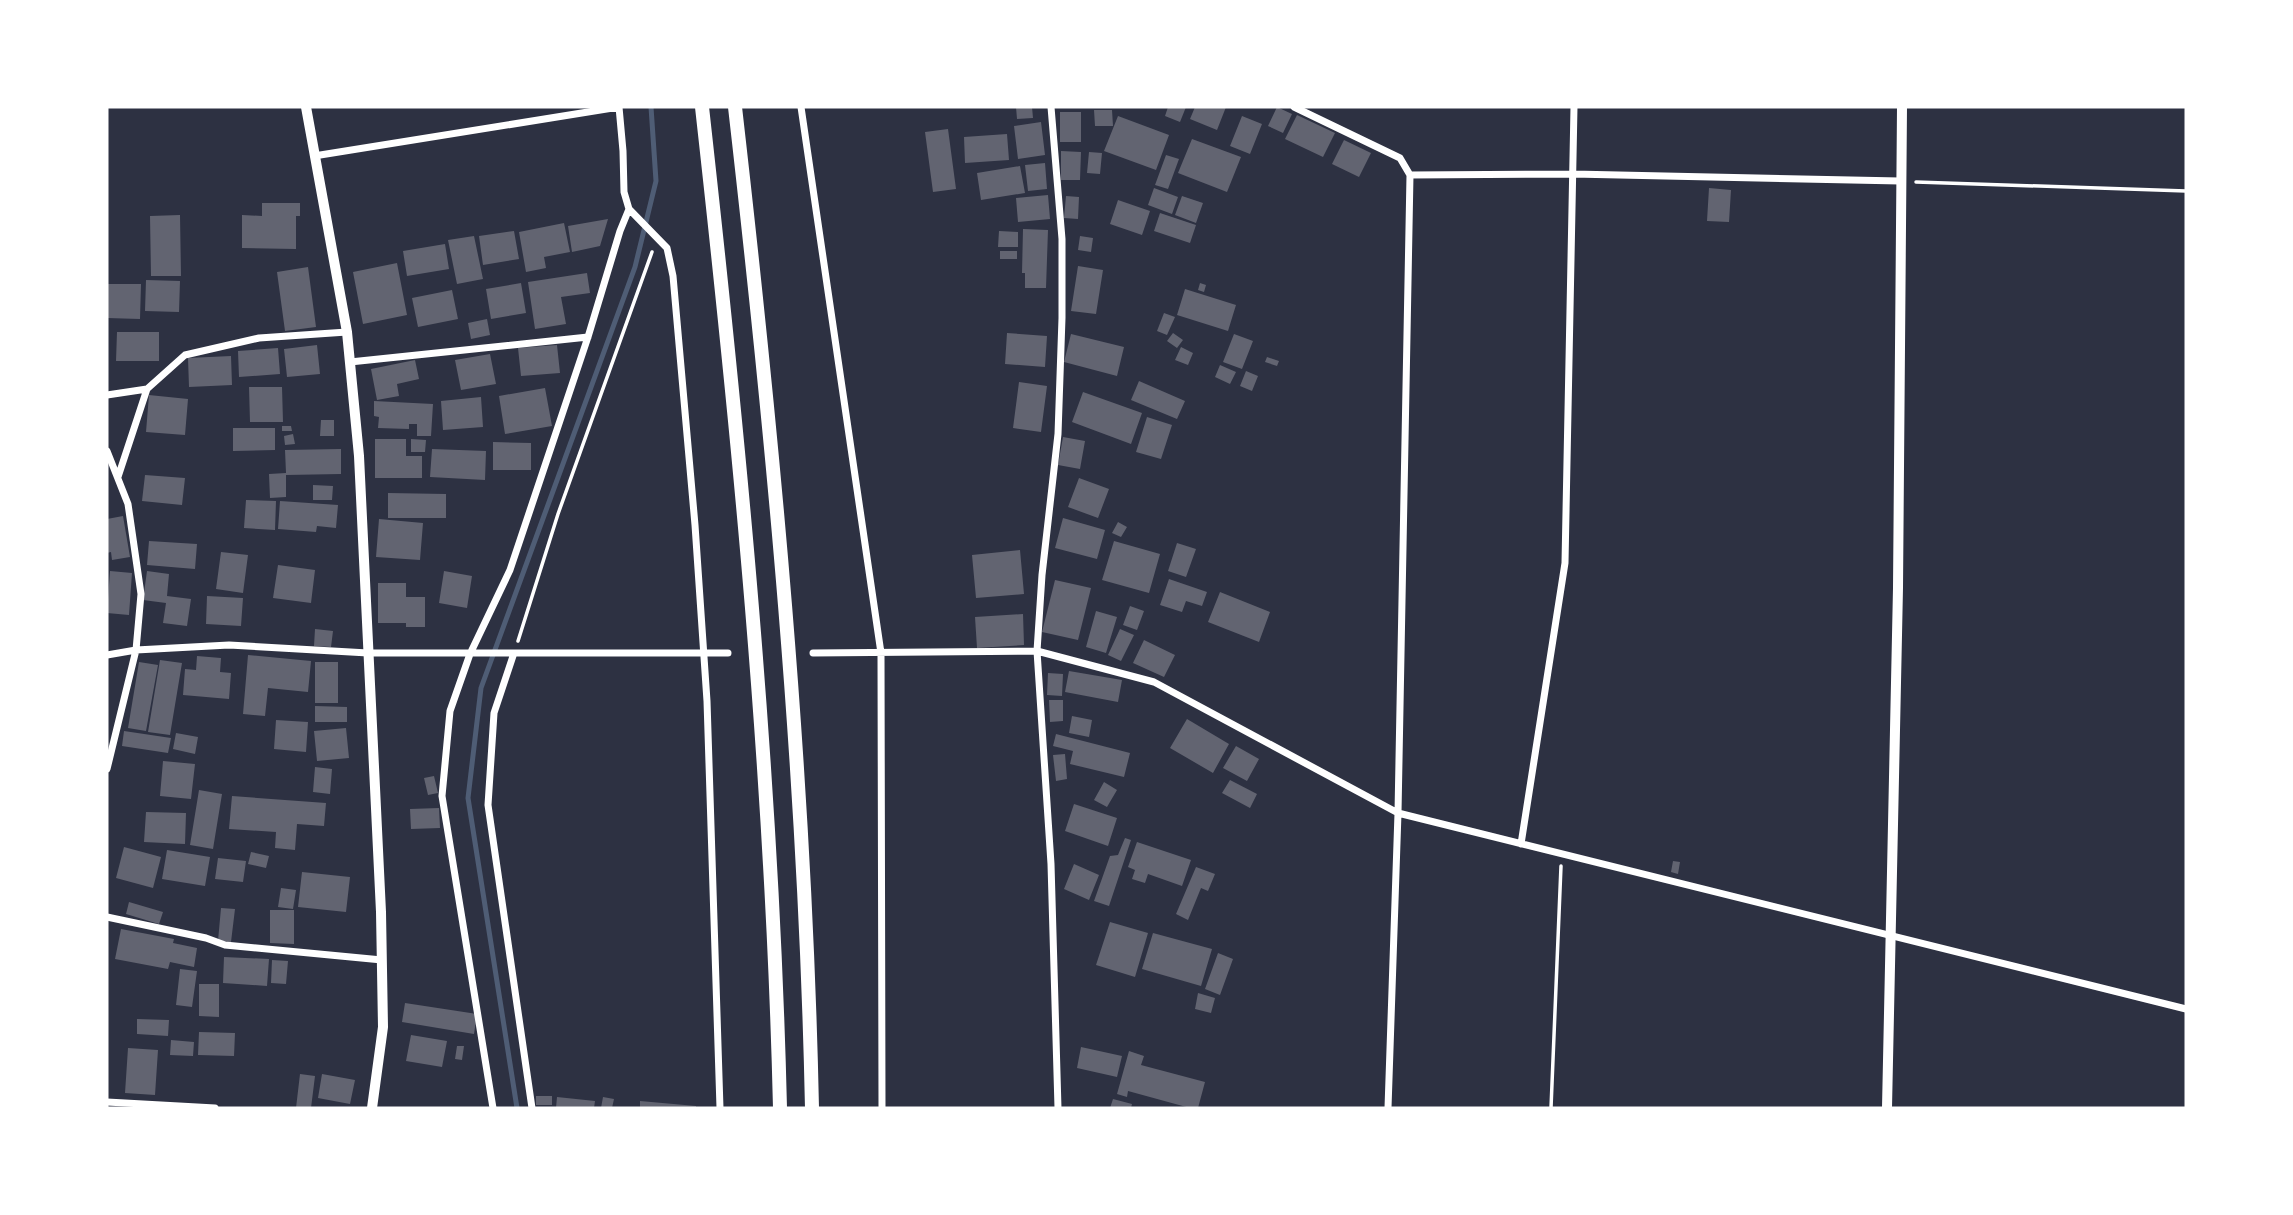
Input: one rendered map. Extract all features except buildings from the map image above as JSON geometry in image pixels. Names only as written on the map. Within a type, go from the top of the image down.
[{"type":"highway","points":[[702,107],[752,609],[770,888],[780,1108]]},
{"type":"highway","points":[[735,107],[763,366],[786,627],[802,861],[812,1108]]},
{"type":"main road","points":[[306,107],[346,332],[359,456],[382,960],[383,1027],[372,1108]]},
{"type":"street","points":[[314,156],[619,107],[624,192],[632,212],[667,248],[673,276],[707,701],[720,1108]]},
{"type":"street","points":[[801,107],[881,653],[882,1108]]},
{"type":"street","points":[[1051,107],[1062,239],[1062,318],[1058,435],[1042,575],[1037,651],[1051,864],[1058,1108]]},
{"type":"street","points":[[1294,107],[1400,158],[1410,175],[1398,813],[1388,1108]]},
{"type":"street","points":[[1521,844],[1565,563],[1574,107]]},
{"type":"street","points":[[1887,1108],[1898,602],[1902,107]]},
{"type":"street","points":[[1410,175],[1573,174],[1900,181]]},
{"type":"street","points":[[493,1108],[442,796],[450,711],[470,654],[510,570],[588,337],[620,231],[632,212]]},
{"type":"street","points":[[118,478],[147,389],[185,355],[259,338],[346,332]]},
{"type":"street","points":[[350,362],[588,337]]},
{"type":"street","points":[[107,396],[147,389]]},
{"type":"street","points":[[107,451],[128,504],[141,594],[136,650],[107,769]]},
{"type":"street","points":[[107,656],[136,650],[229,645],[368,653],[728,653]]},
{"type":"street","points":[[813,653],[1037,651],[1154,682],[1398,813],[2186,1009]]},
{"type":"street","points":[[511,654],[494,713],[488,805],[532,1108]]},
{"type":"street","points":[[107,918],[206,938],[225,945],[382,960]]},
{"type":"street","points":[[107,1102],[215,1108]]},
{"type":"path","points":[[1900,181],[2186,191]]},
{"type":"path","points":[[511,654],[654,235]]},
{"type":"path","points":[[1551,1108],[1561,854]]},
{"type":"waterway","points":[[517,1108],[468,798],[481,688],[635,267],[656,181],[651,107]]}]
